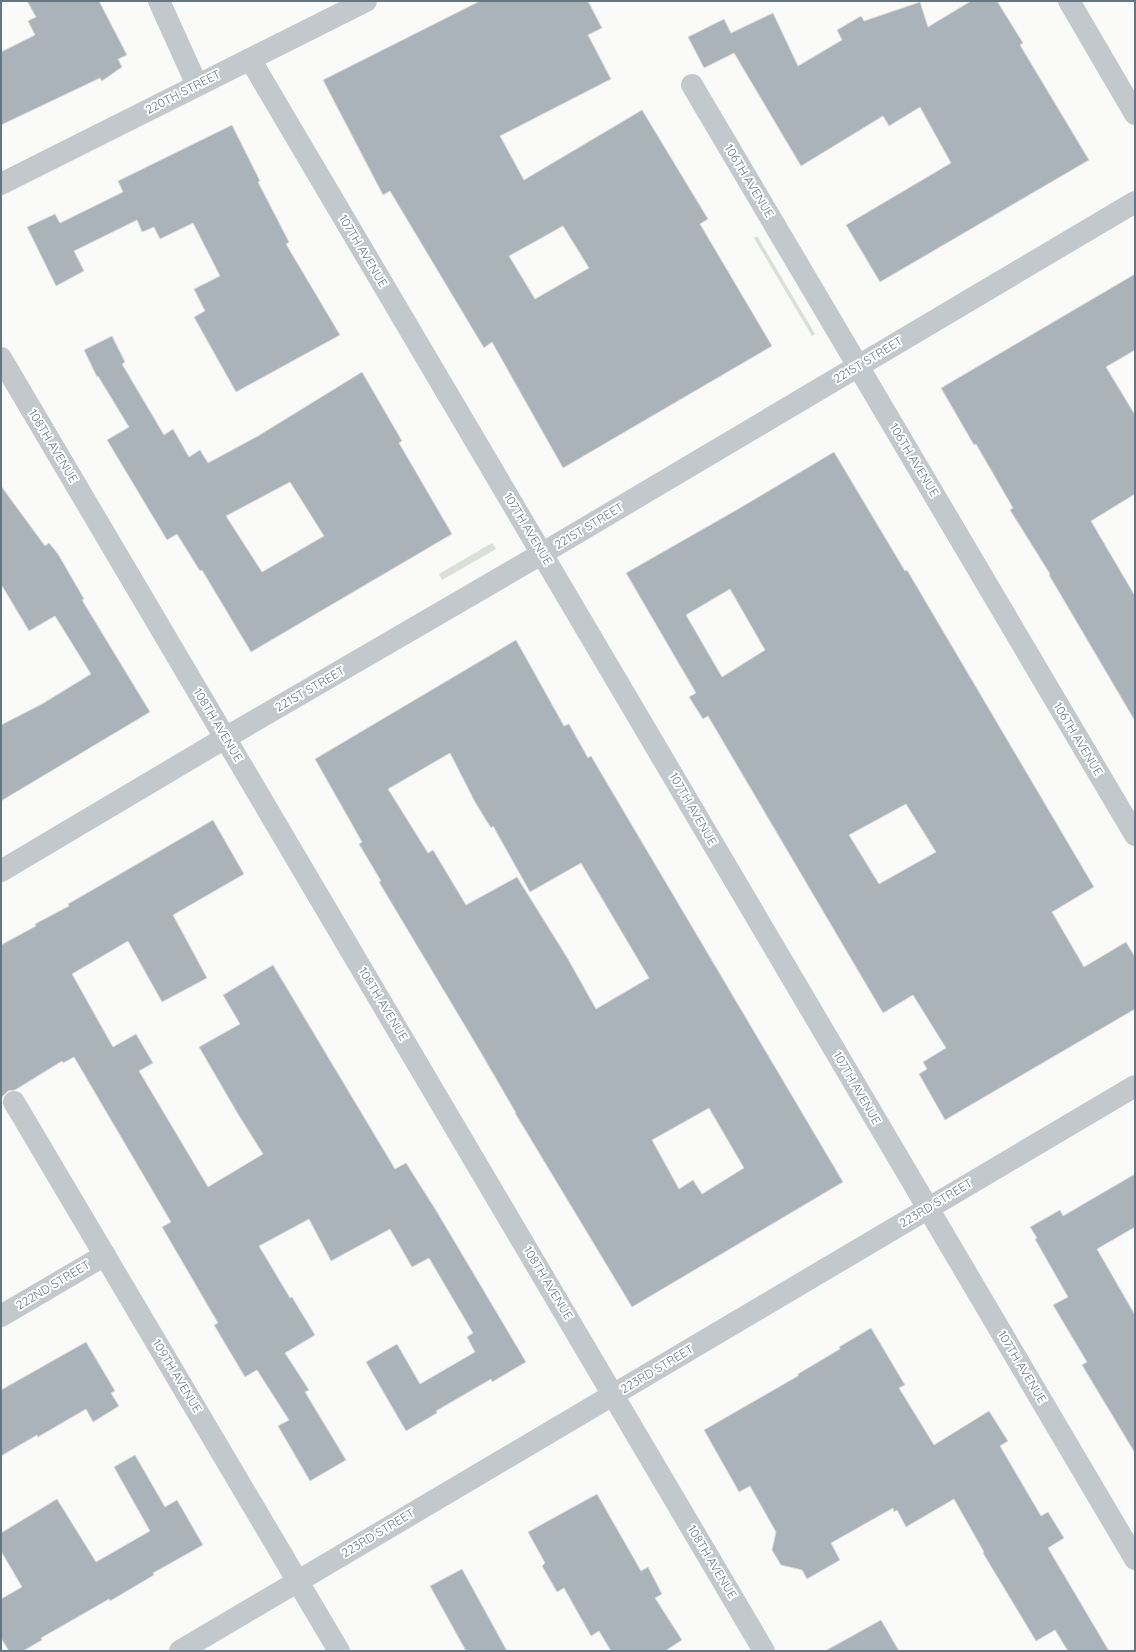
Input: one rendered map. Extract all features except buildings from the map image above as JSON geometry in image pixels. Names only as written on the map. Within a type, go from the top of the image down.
[{"type":"street","points":[[160,1],[197,85]]},
{"type":"street","name":"220TH STREET","points":[[1,184],[366,1]]},
{"type":"street","points":[[1069,1],[1135,114]]},
{"type":"street","name":"107TH AVENUE","points":[[250,59],[543,553],[1135,1559]]},
{"type":"street","name":"106TH AVENUE","points":[[692,85],[1135,835]]},
{"type":"street","name":"221ST STREET","points":[[1,871],[225,738],[543,553],[1135,202]]},
{"type":"street","name":"108TH AVENUE","points":[[1,358],[764,1651]]},
{"type":"street","name":"223RD STREET","points":[[180,1651],[1135,1086]]},
{"type":"street","name":"109TH AVENUE","points":[[14,1102],[339,1651]]},
{"type":"street","name":"222ND STREET","points":[[1,1316],[104,1255]]},
{"type":"shaded area","points":[[757,236],[815,334],[812,336],[754,238]]},
{"type":"shaded area","points":[[492,543],[496,549],[442,580],[439,574]]}]
